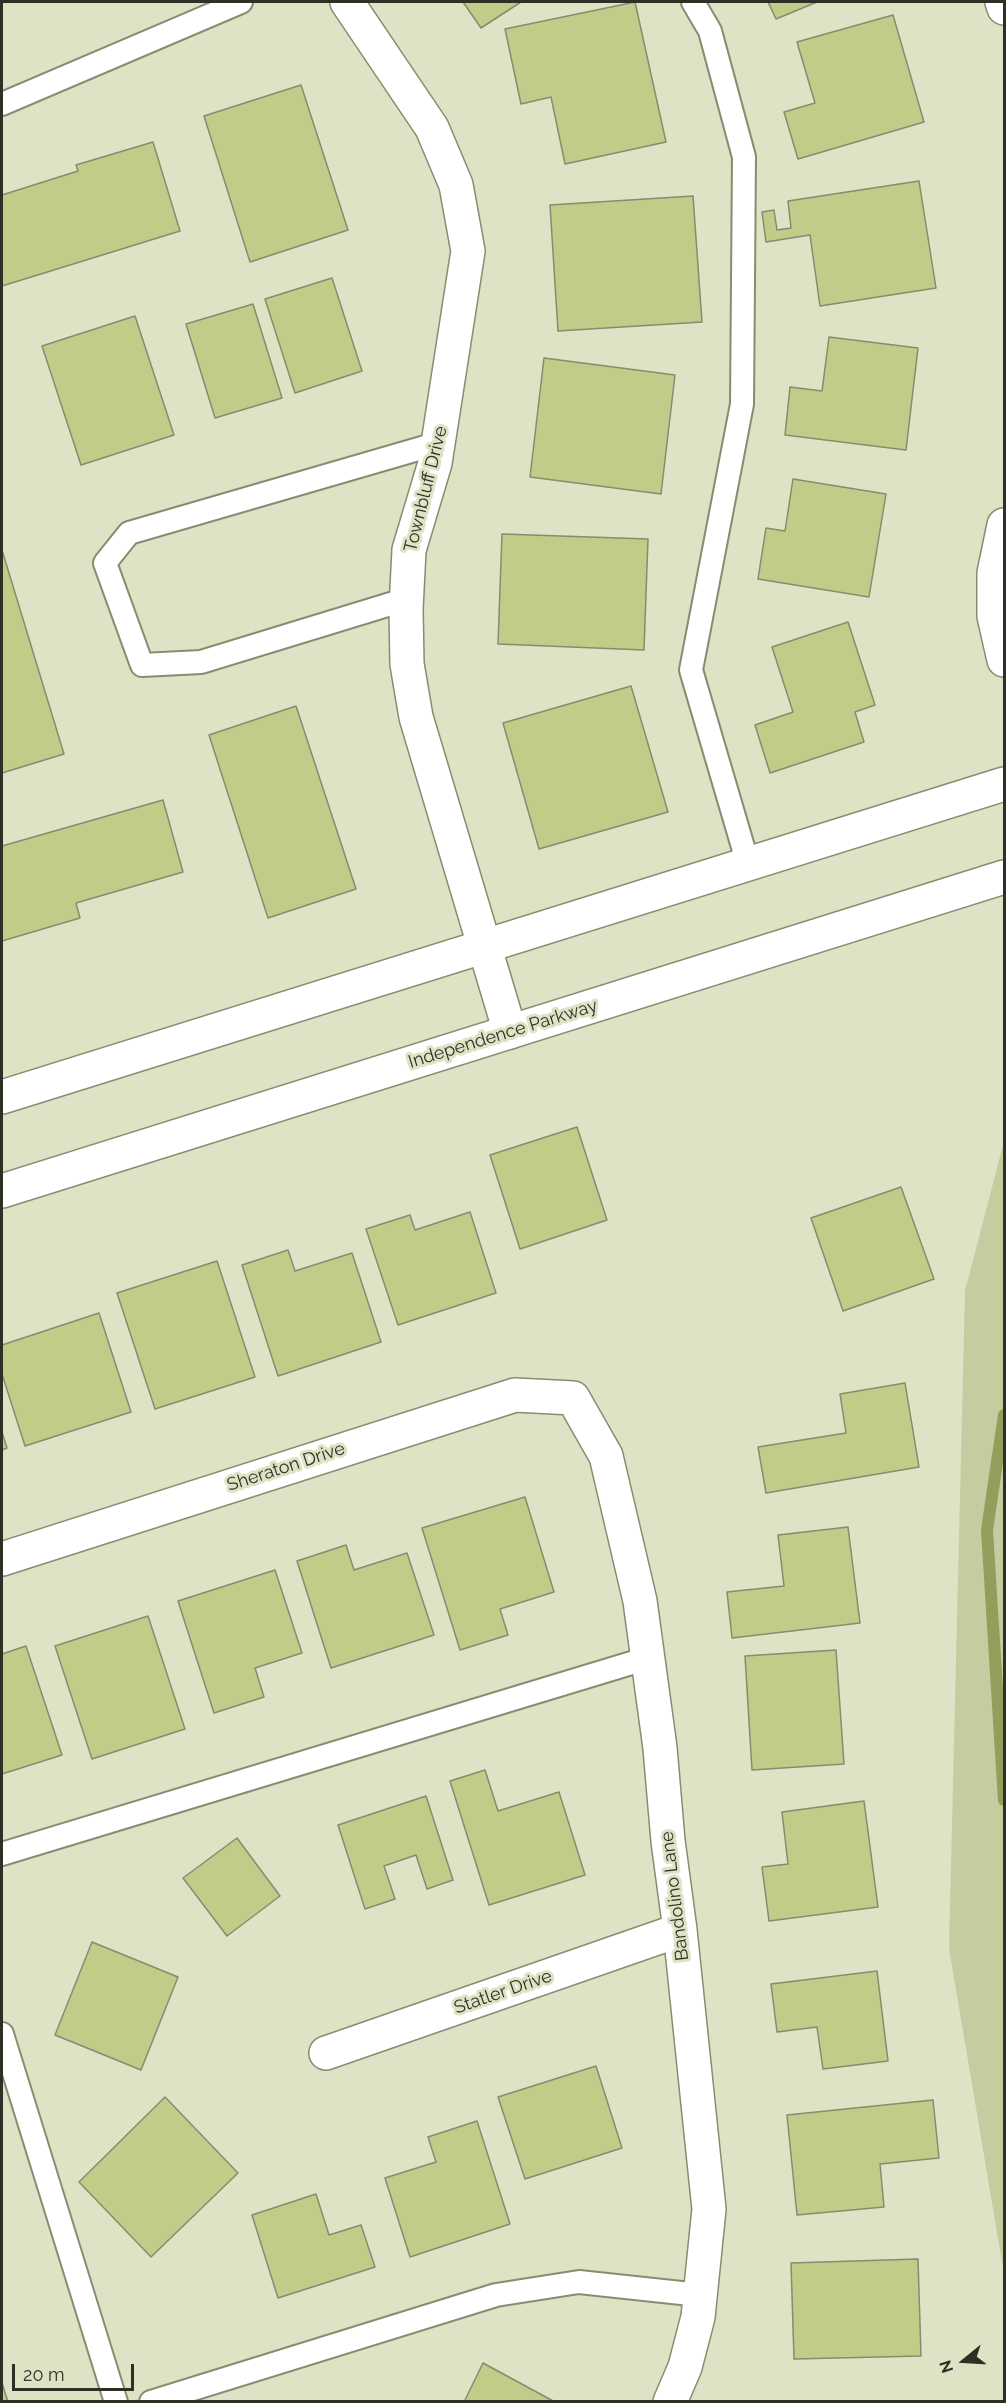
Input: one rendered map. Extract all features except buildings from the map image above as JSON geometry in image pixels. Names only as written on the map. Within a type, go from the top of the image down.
[{"type":"street","name":"Townbluff Drive","points":[[347,2],[432,128],[456,185],[468,251],[439,443],[409,550],[407,664],[416,717],[510,1032]]},
{"type":"street","points":[[1002,2],[1005,8]]},
{"type":"street","points":[[1005,525],[993,573],[994,616],[1005,660]]},
{"type":"street","points":[[2,1097],[1005,784]]},
{"type":"street","name":"Independence Parkway","points":[[2,1191],[1005,877]]},
{"type":"street","name":"Sheraton Drive","points":[[2,1558],[515,1395],[573,1398]]},
{"type":"street","name":"Bandolino Lane","points":[[573,1398],[606,1456],[640,1601],[680,1930],[709,2209],[698,2317],[685,2367],[670,2402]]},
{"type":"street","name":"Statler Drive","points":[[326,2053],[680,1930]]},
{"type":"lane","points":[[2,104],[241,2]]},
{"type":"lane","points":[[693,2],[710,31],[744,157],[744,169],[742,404],[691,670],[748,864]]},
{"type":"lane","points":[[407,599],[201,662],[142,665],[105,563],[129,533],[439,443]]},
{"type":"lane","points":[[2,1854],[648,1658]]},
{"type":"lane","points":[[2,2034],[116,2402]]},
{"type":"lane","points":[[151,2402],[496,2295],[579,2282],[700,2295]]},
{"type":"green space","points":[[1004,1141],[1004,2274],[949,1948],[965,1291]]},
{"type":"waterway","points":[[1004,1415],[987,1530],[1004,1800]]}]
